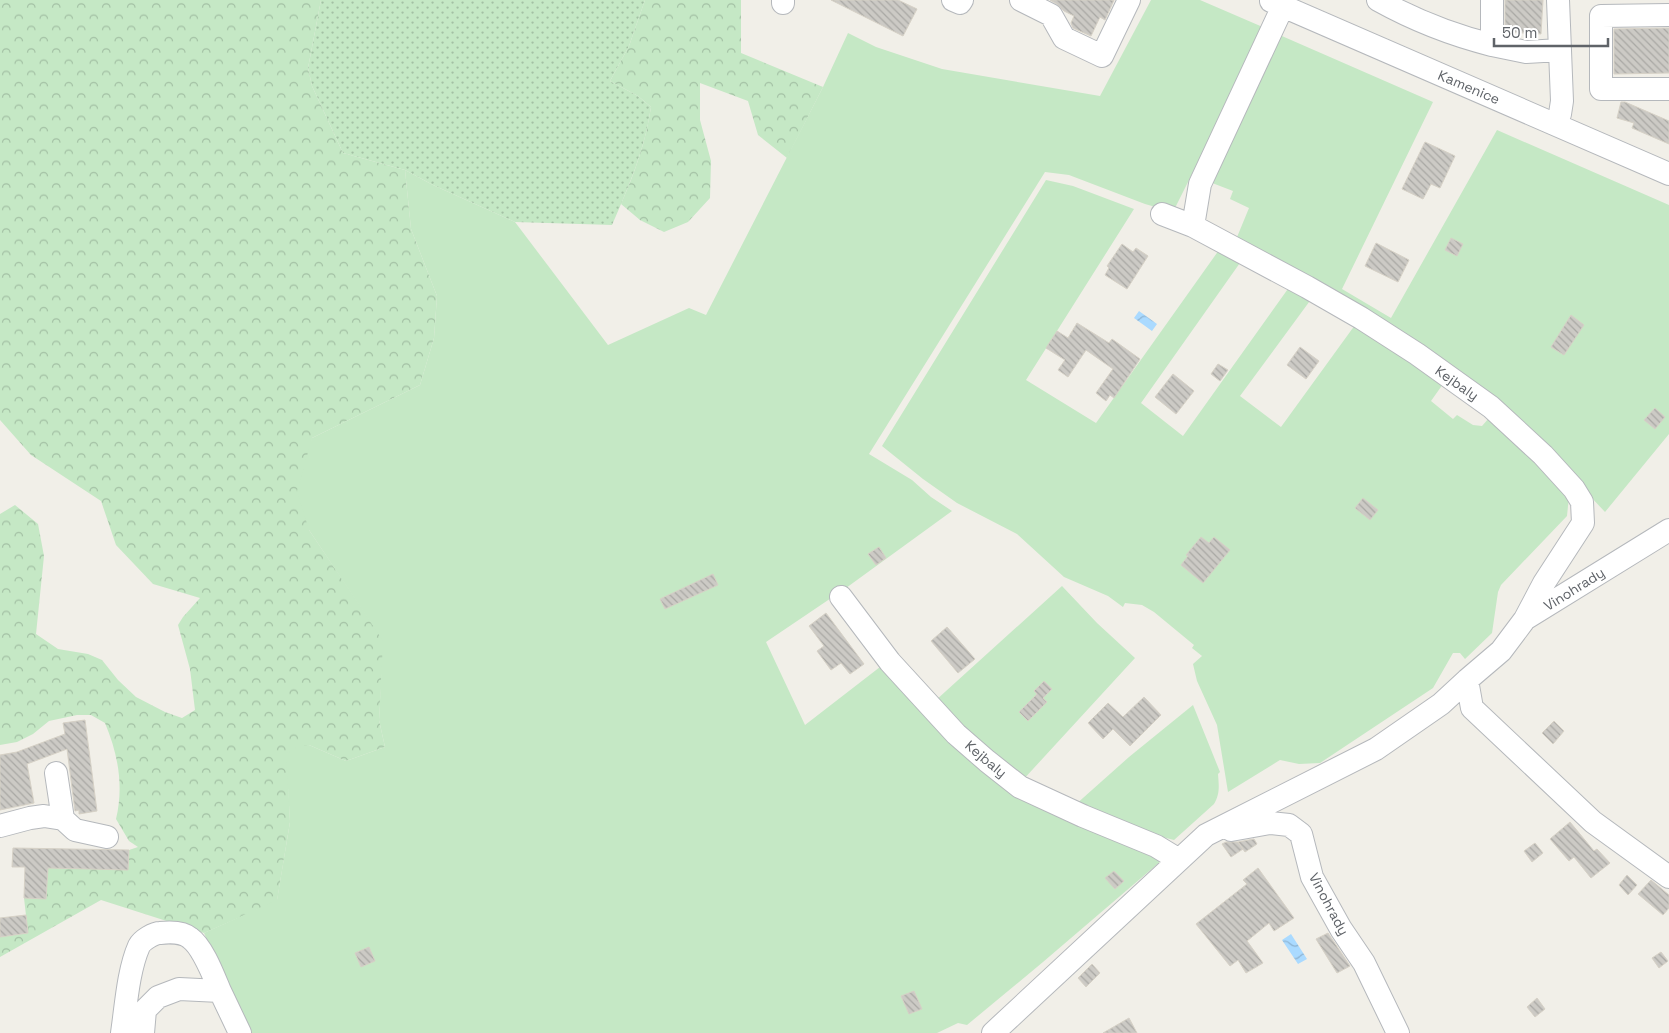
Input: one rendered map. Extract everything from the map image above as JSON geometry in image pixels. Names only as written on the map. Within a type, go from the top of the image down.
[{"type":"street","points":[[953,0],[960,3],[962,0]]},
{"type":"street","points":[[1022,0],[1051,15],[1064,38],[1102,56],[1129,0]]},
{"type":"street","points":[[1378,0],[1397,11],[1455,35],[1526,52],[1560,50]]},
{"type":"street","points":[[1492,0],[1492,45]]},
{"type":"street","points":[[1555,124],[1560,114],[1562,101],[1558,0]]},
{"type":"street","points":[[1193,226],[1200,184],[1276,3]]},
{"type":"street","name":"Kamenice","points":[[1276,3],[1669,174]]},
{"type":"street","points":[[1669,15],[1601,16],[1601,89],[1669,89]]},
{"type":"street","name":"Kejbaly","points":[[1162,214],[1193,226],[1307,287],[1360,318],[1417,354],[1491,407],[1544,455],[1574,489],[1582,502],[1583,523],[1544,583],[1525,619]]},
{"type":"street","name":"Vinohrady","points":[[993,1033],[1206,835],[1376,749],[1441,704],[1501,651],[1525,619],[1669,530]]},
{"type":"street","name":"Kejbaly","points":[[841,597],[890,662],[956,734],[1020,787],[1083,816],[1156,846],[1178,860]]},
{"type":"street","points":[[1467,680],[1472,708],[1593,822],[1669,877]]},
{"type":"street","points":[[56,773],[63,819]]},
{"type":"street","points":[[0,826],[44,816],[63,819],[75,830],[107,837]]},
{"type":"street","name":"Vinohrady","points":[[1206,835],[1270,822],[1289,825],[1301,834],[1312,877],[1341,929],[1364,963],[1398,1033]]},
{"type":"street","points":[[122,1033],[133,964],[139,944],[155,933],[170,932],[190,937],[199,948],[240,1033]]},
{"type":"street","points":[[143,1033],[145,1010],[158,997],[179,989],[220,991]]},
{"type":"green space","points":[[0,0],[321,0],[308,68],[312,86],[343,153],[405,170],[411,229],[437,296],[434,338],[420,385],[312,438],[309,530],[384,641],[379,720],[385,747],[346,761],[309,745],[287,754],[290,822],[277,901],[204,933],[101,900],[0,957],[0,937],[28,933],[24,898],[46,899],[48,868],[128,869],[129,850],[138,847],[129,841],[116,819],[119,794],[118,770],[113,746],[105,723],[91,715],[77,715],[49,721],[33,734],[17,742],[0,745],[0,514],[15,505],[38,524],[44,556],[36,634],[58,649],[88,654],[102,660],[118,680],[136,697],[165,712],[182,718],[195,710],[190,669],[178,625],[200,598],[153,584],[116,545],[101,501],[31,455],[0,420]]},
{"type":"green space","points":[[321,0],[645,0],[629,46],[610,81],[638,96],[651,107],[641,153],[612,225],[515,222],[433,185],[405,170],[343,153],[312,86],[308,68]]},
{"type":"green space","points":[[645,0],[741,0],[741,53],[823,87],[787,158],[758,135],[748,101],[700,83],[700,120],[711,161],[710,198],[688,222],[664,232],[640,220],[621,204],[639,156],[651,107],[638,96],[610,81],[629,46]]},
{"type":"green space","points":[[1151,0],[1200,0],[1265,28],[1173,212],[1145,204],[1069,175],[1045,172],[869,454],[912,480],[931,497],[952,511],[846,588],[766,642],[805,725],[880,667],[979,769],[1008,790],[1161,861],[967,1025],[958,1023],[937,1033],[248,1033],[204,933],[277,900],[290,822],[286,754],[299,746],[309,745],[346,761],[385,747],[379,720],[383,641],[309,530],[297,491],[312,438],[420,385],[434,338],[437,296],[411,229],[405,170],[433,185],[515,222],[608,345],[689,308],[706,315],[823,87],[848,33],[876,47],[942,69],[1100,96]]},
{"type":"green space","points":[[1275,33],[1433,102],[1342,289],[1391,318],[1497,130],[1669,205],[1669,434],[1605,512],[1559,463],[1235,242],[1249,208],[1230,199],[1233,191],[1207,181]]},
{"type":"green space","points":[[1046,180],[1073,186],[1134,209],[1026,380],[1096,423],[1219,250],[1242,260],[1141,403],[1183,436],[1290,286],[1312,298],[1240,396],[1281,427],[1355,325],[1443,384],[1431,401],[1453,419],[1457,415],[1473,425],[1482,426],[1489,418],[1512,435],[1569,496],[1567,516],[1501,585],[1498,592],[1492,633],[1465,659],[1460,653],[1453,653],[1433,688],[1320,763],[1299,764],[1280,760],[1228,792],[1217,725],[1197,681],[1193,664],[1202,656],[1192,648],[1194,645],[1154,612],[1142,605],[1125,603],[1123,607],[1108,596],[1064,577],[1017,534],[957,503],[882,446]]},
{"type":"green space","points":[[1062,586],[1097,623],[1135,658],[1022,781],[935,701]]},
{"type":"green space","points":[[1193,705],[1220,772],[1218,774],[1219,786],[1214,804],[1174,840],[1147,833],[1074,806],[1129,757]]},
{"type":"water","points":[[1139,311],[1157,324],[1152,331],[1134,318]]},
{"type":"water","points":[[1291,934],[1307,959],[1298,964],[1282,940]]},
{"type":"building","points":[[831,0],[898,0],[917,9],[903,36]]},
{"type":"building","points":[[1050,0],[1114,0],[1105,20],[1100,17],[1091,36],[1073,28],[1071,23],[1074,16]]},
{"type":"building","points":[[1505,0],[1543,0],[1541,34],[1505,32]]},
{"type":"building","points":[[1669,28],[1669,73],[1614,74],[1614,29]]},
{"type":"building","points":[[1621,102],[1669,121],[1669,144],[1632,128],[1634,123],[1617,118]]},
{"type":"building","points":[[1425,142],[1455,156],[1440,188],[1431,184],[1423,199],[1402,189]]},
{"type":"building","points":[[1451,238],[1463,244],[1457,256],[1445,250]]},
{"type":"building","points":[[1376,243],[1409,260],[1398,282],[1365,266]]},
{"type":"building","points":[[1122,244],[1133,252],[1136,248],[1148,256],[1127,289],[1105,275],[1109,268],[1107,266]]},
{"type":"building","points":[[1571,315],[1584,325],[1564,355],[1551,347]]},
{"type":"building","points":[[1077,323],[1109,343],[1112,339],[1140,359],[1114,398],[1110,395],[1106,401],[1096,393],[1113,369],[1086,350],[1068,377],[1058,370],[1065,360],[1046,348],[1057,331],[1068,338]]},
{"type":"building","points":[[1300,347],[1319,361],[1306,379],[1287,365]]},
{"type":"building","points":[[1218,364],[1228,370],[1220,381],[1211,374]]},
{"type":"building","points":[[1173,374],[1194,391],[1176,414],[1155,397]]},
{"type":"building","points":[[1655,408],[1665,417],[1655,429],[1644,420]]},
{"type":"building","points":[[1363,498],[1378,510],[1370,520],[1355,508]]},
{"type":"building","points":[[1201,537],[1209,543],[1214,537],[1230,550],[1203,583],[1181,565],[1188,556],[1186,555]]},
{"type":"building","points":[[879,547],[886,558],[876,565],[868,554]]},
{"type":"building","points":[[713,574],[718,585],[665,609],[660,599]]},
{"type":"building","points":[[826,613],[864,664],[850,674],[841,663],[831,670],[817,651],[824,646],[809,626]]},
{"type":"building","points":[[947,627],[975,659],[958,673],[931,641]]},
{"type":"building","points":[[1044,681],[1052,689],[1043,698],[1047,702],[1028,721],[1019,712],[1037,694],[1034,691]]},
{"type":"building","points":[[1144,697],[1161,715],[1130,746],[1113,729],[1103,739],[1088,723],[1108,703],[1123,717]]},
{"type":"building","points":[[85,720],[97,811],[79,814],[79,810],[75,811],[67,749],[27,764],[34,803],[0,810],[0,755],[17,752],[65,734],[63,723]]},
{"type":"building","points":[[1554,721],[1564,731],[1553,744],[1542,733]]},
{"type":"building","points":[[1570,822],[1594,851],[1597,849],[1610,863],[1591,878],[1574,857],[1569,861],[1550,839]]},
{"type":"building","points":[[1254,839],[1257,844],[1245,852],[1238,842]]},
{"type":"building","points":[[1238,842],[1243,849],[1231,857],[1222,844]]},
{"type":"building","points":[[1535,843],[1543,853],[1532,862],[1524,851]]},
{"type":"building","points":[[13,848],[129,850],[128,870],[48,868],[46,899],[24,898],[25,867],[12,867]]},
{"type":"building","points":[[1258,868],[1294,918],[1274,931],[1269,923],[1247,941],[1263,963],[1246,973],[1238,960],[1230,966],[1196,924],[1247,884],[1243,880]]},
{"type":"building","points":[[1114,871],[1124,881],[1115,889],[1105,878]]},
{"type":"building","points":[[1627,875],[1637,885],[1628,895],[1619,885]]},
{"type":"building","points":[[1651,880],[1669,895],[1669,908],[1663,915],[1638,894]]},
{"type":"building","points":[[26,915],[28,933],[0,937],[0,918]]},
{"type":"building","points":[[1328,933],[1350,966],[1337,973],[1316,939]]},
{"type":"building","points":[[369,947],[375,961],[361,967],[355,953]]},
{"type":"building","points":[[1661,952],[1668,961],[1659,968],[1652,958]]},
{"type":"building","points":[[1092,964],[1100,973],[1086,987],[1078,978]]},
{"type":"building","points":[[914,991],[922,1009],[909,1014],[901,996]]},
{"type":"building","points":[[1537,998],[1545,1009],[1535,1017],[1527,1007]]},
{"type":"building","points":[[1129,1018],[1137,1033],[1103,1033]]}]
